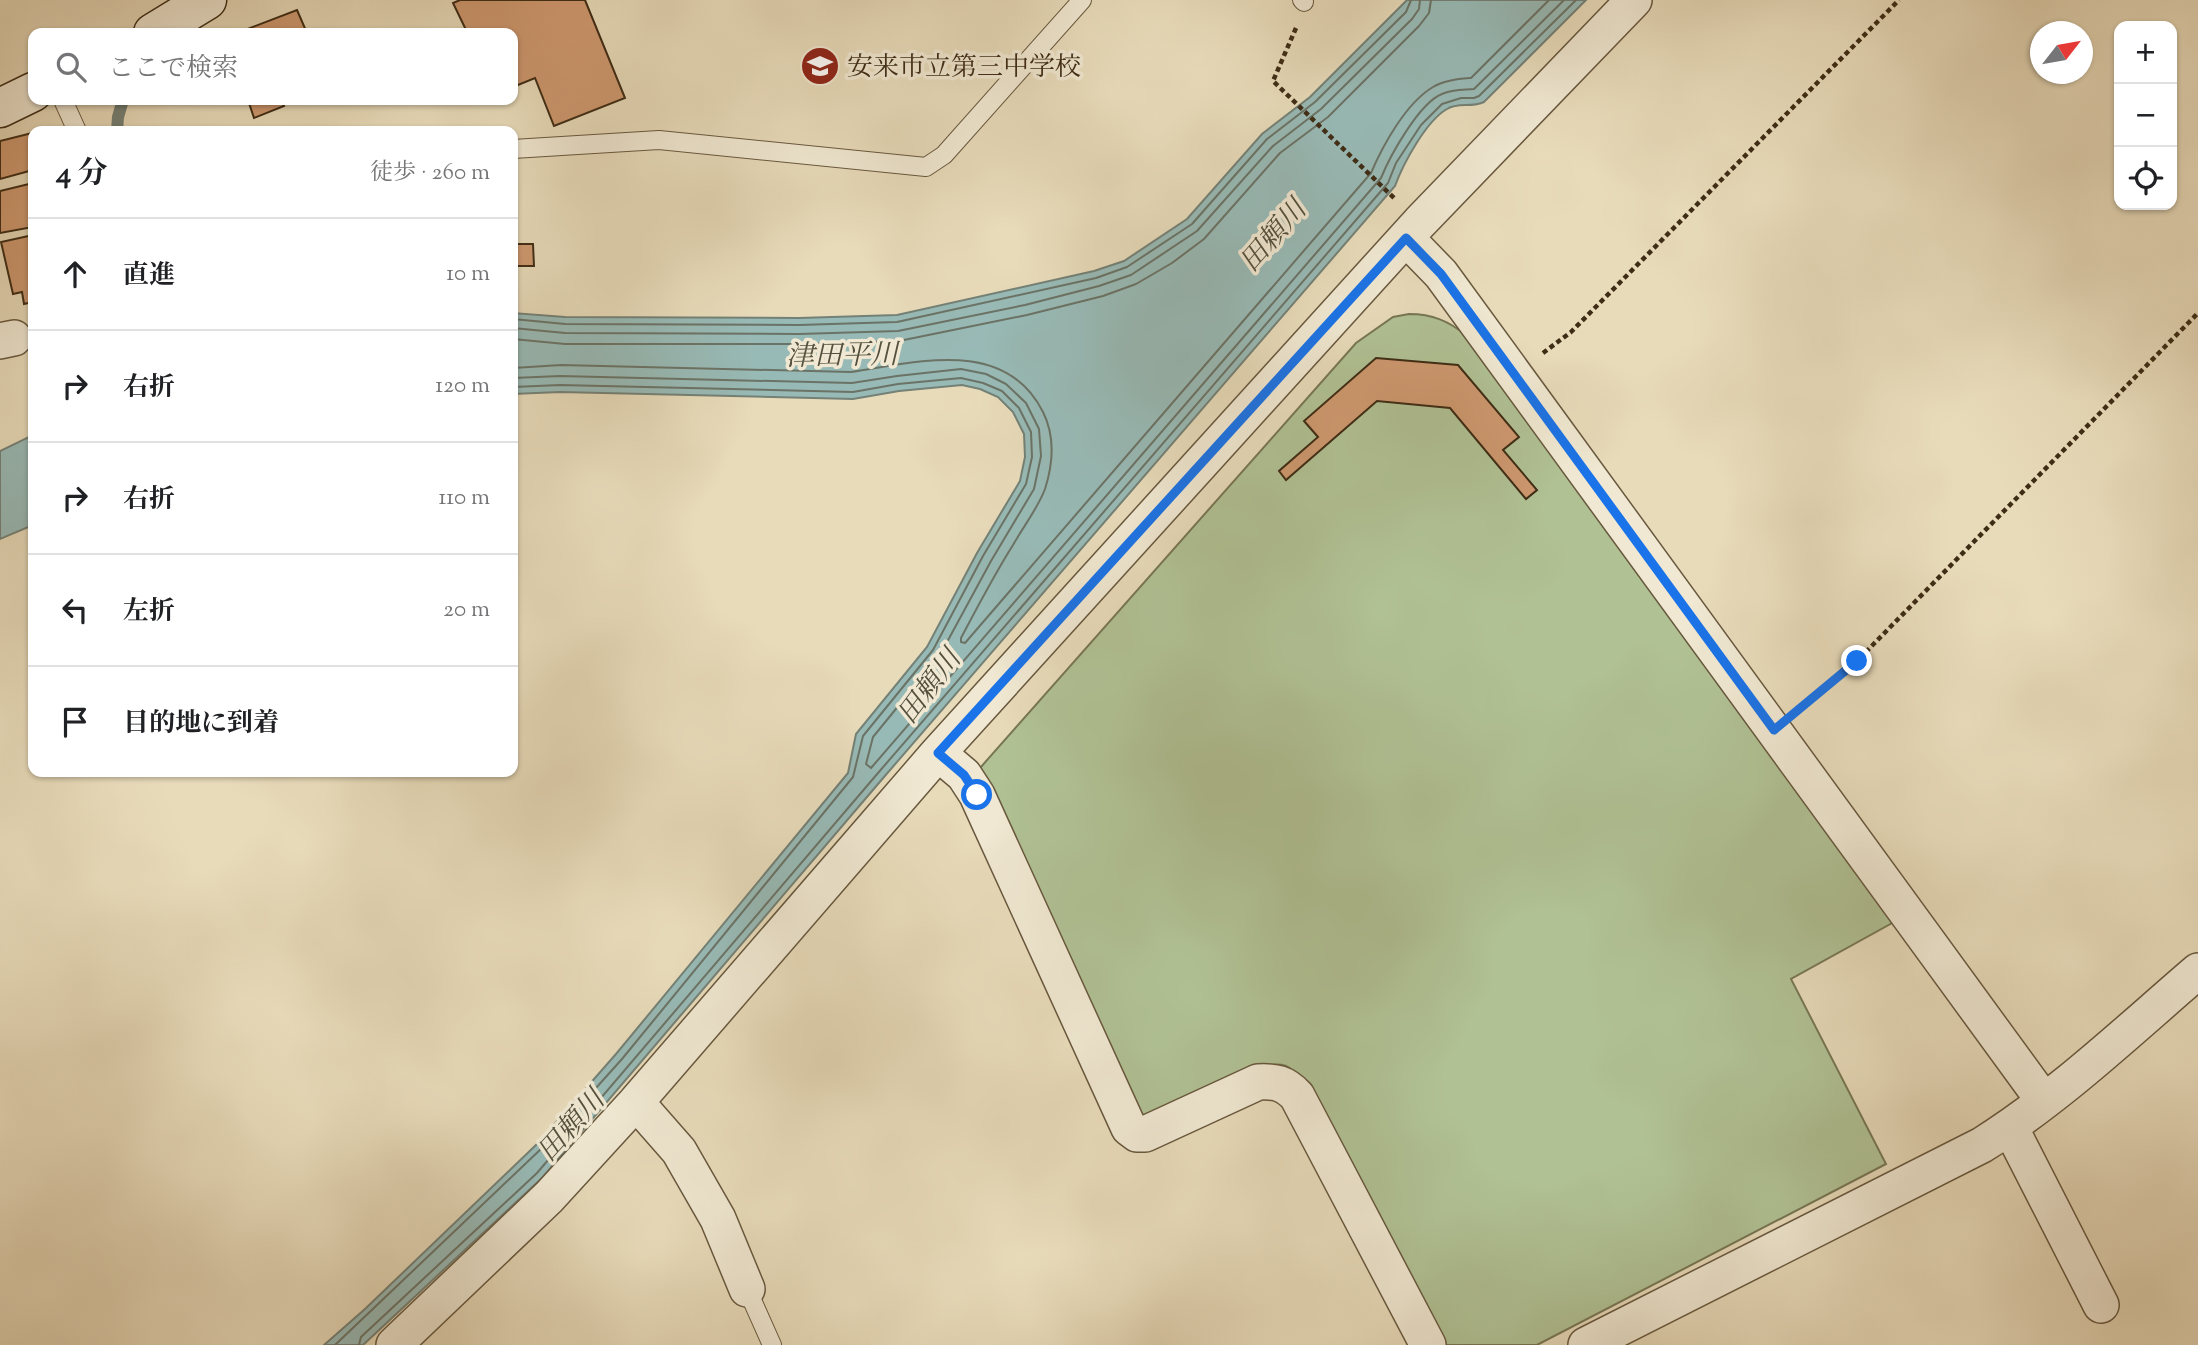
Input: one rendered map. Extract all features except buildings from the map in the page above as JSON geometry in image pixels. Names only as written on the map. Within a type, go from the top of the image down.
[{"type":"main road","points":[[161,20],[207,0]]},
{"type":"main road","points":[[0,107],[28,94]]},
{"type":"street","points":[[394,1345],[549,1196],[636,1102],[938,753],[1406,238],[1634,0]]},
{"type":"street","points":[[1406,238],[1441,274],[2044,1101]]},
{"type":"street","points":[[938,753],[964,775],[977,795],[1129,1128],[1137,1134],[1145,1134],[1258,1082],[1273,1081],[1288,1086],[1297,1096],[1428,1345]]},
{"type":"street","points":[[1586,1345],[1982,1145],[2044,1101],[2198,971]]},
{"type":"street","points":[[636,1102],[679,1151],[718,1219],[747,1289]]},
{"type":"street","points":[[2010,1127],[2101,1305]]},
{"type":"lane","points":[[518,149],[659,140],[926,167],[944,155],[1082,0]]},
{"type":"lane","points":[[65,105],[75,126]]},
{"type":"lane","points":[[747,1289],[772,1345]]},
{"type":"path","points":[[1514,374],[1570,332],[1899,0]]},
{"type":"path","points":[[1303,1],[1304,9],[1273,82],[1395,199]]},
{"type":"path","points":[[1774,730],[1857,661],[2198,313]]},
{"type":"green space","points":[[1409,314],[1440,319],[1467,336],[1894,922],[1791,979],[1886,1164],[1537,1345],[1438,1345],[1301,1081],[1290,1068],[1276,1064],[1263,1067],[1155,1122],[1133,1112],[980,768],[1356,343],[1393,317]]},
{"type":"water","points":[[1407,0],[1586,0],[1484,102],[1451,107],[1431,123],[1409,155],[1395,186],[884,777],[542,1178],[363,1345],[324,1345],[538,1143],[616,1054],[848,773],[856,734],[927,647],[977,553],[1020,481],[1025,457],[1024,434],[1013,412],[998,397],[962,385],[853,399],[560,392],[518,394],[518,313],[565,317],[799,318],[897,315],[1094,271],[1124,261],[1187,219],[1262,134],[1310,97]]},
{"type":"water","points":[[28,437],[28,527],[0,539],[0,451]]},
{"type":"waterway","points":[[117,126],[122,105]]},
{"type":"place","name":"安来市立第三中学校","points":[[820,66]]},
{"type":"route","points":[[977,795],[964,775],[938,753],[1406,238],[1441,274],[1774,730],[1857,661]]},
{"type":"water label","name":"田頼川","points":[[1272,235]]},
{"type":"water label","name":"津田平川","points":[[842,354]]},
{"type":"water label","name":"田頼川","points":[[928,686]]},
{"type":"water label","name":"田頼川","points":[[570,1125]]}]
